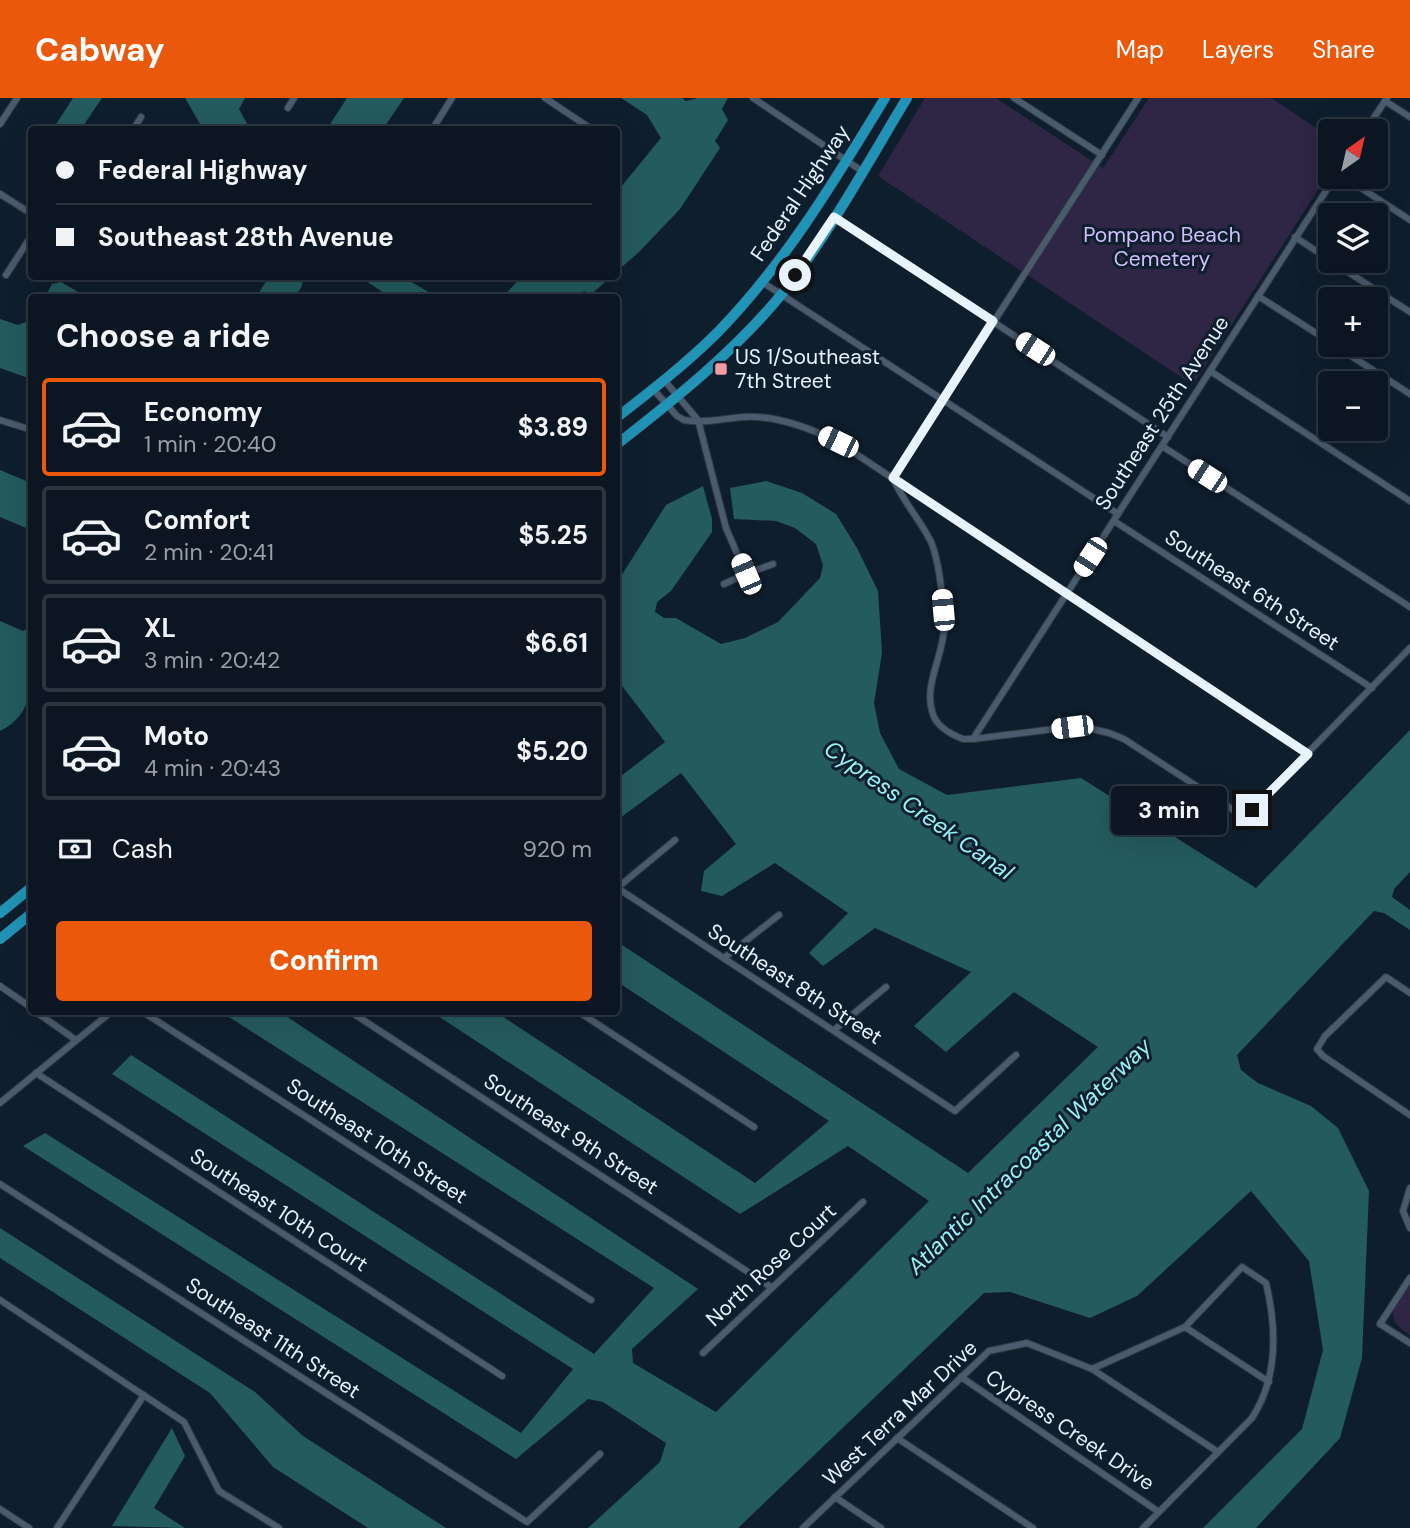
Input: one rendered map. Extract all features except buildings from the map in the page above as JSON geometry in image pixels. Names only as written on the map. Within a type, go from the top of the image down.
[{"type":"main road","name":"Federal Highway","points":[[620,415],[716,333],[762,282],[799,235],[885,98]]},
{"type":"main road","name":"Federal Highway","points":[[620,442],[678,396],[734,346],[781,293],[834,217],[907,98]]},
{"type":"main road","points":[[0,913],[28,890]]},
{"type":"main road","points":[[0,939],[28,916]]},
{"type":"street","points":[[0,124],[17,98]]},
{"type":"street","points":[[288,108],[294,98]]},
{"type":"street","points":[[434,126],[452,98]]},
{"type":"street","points":[[545,98],[587,126]]},
{"type":"street","points":[[753,98],[862,170]]},
{"type":"street","points":[[1014,98],[1101,155]]},
{"type":"street","points":[[893,478],[1138,98]]},
{"type":"street","points":[[1373,119],[1386,99],[1410,117]]},
{"type":"street","points":[[135,126],[141,117]]},
{"type":"street","name":"Southeast 25th Avenue","points":[[973,739],[1327,189]]},
{"type":"street","points":[[1362,189],[1410,220]]},
{"type":"street","points":[[0,194],[28,212]]},
{"type":"street","points":[[834,217],[1168,437]]},
{"type":"street","points":[[1295,237],[1318,252]]},
{"type":"street","points":[[6,275],[28,241]]},
{"type":"street","points":[[1351,273],[1410,312]]},
{"type":"street","name":"Southeast 6th Street","points":[[762,282],[943,399],[1372,688]]},
{"type":"street","points":[[1258,296],[1318,334]]},
{"type":"street","points":[[1353,357],[1410,394]]},
{"type":"street","points":[[1210,371],[1410,501]]},
{"type":"street","points":[[664,380],[698,420],[726,528],[746,574]]},
{"type":"street","points":[[653,389],[681,418],[689,421],[748,416],[794,425],[838,442],[1308,754]]},
{"type":"street","points":[[0,420],[28,429]]},
{"type":"street","points":[[1162,446],[1410,607]]},
{"type":"street","points":[[893,478],[930,540],[941,590],[944,629],[931,694],[931,711],[944,729],[963,738],[1072,727],[1109,733],[1124,739],[1235,811],[1252,810],[1410,649]]},
{"type":"street","points":[[724,584],[774,564]]},
{"type":"street","points":[[620,886],[675,840]]},
{"type":"street","name":"Southeast 8th Street","points":[[620,890],[955,1111],[1016,1055]]},
{"type":"street","points":[[724,958],[779,915]]},
{"type":"street","points":[[1410,993],[1386,977],[1325,1036],[1317,1049],[1323,1056],[1410,1115]]},
{"type":"street","points":[[0,986],[28,1005]]},
{"type":"street","points":[[834,1030],[886,987]]},
{"type":"street","points":[[40,1015],[76,1040]]},
{"type":"street","points":[[0,1103],[107,1015]]},
{"type":"street","name":"Southeast 10th Street","points":[[149,1015],[591,1300]]},
{"type":"street","name":"Southeast 9th Street","points":[[356,1015],[771,1287]]},
{"type":"street","points":[[584,1015],[754,1126]]},
{"type":"street","name":"Southeast 10th Court","points":[[36,1073],[502,1376]]},
{"type":"street","name":"Southeast 11th Street","points":[[0,1184],[527,1522],[600,1454]]},
{"type":"street","points":[[1410,1188],[1403,1211],[1410,1228]]},
{"type":"street","name":"North Rose Court","points":[[703,1353],[863,1202]]},
{"type":"street","points":[[1092,1369],[1185,1327],[1242,1267],[1266,1283],[1272,1308],[1273,1347],[1264,1401],[1252,1418],[1143,1528]]},
{"type":"street","points":[[1410,1278],[1380,1324],[1410,1343]]},
{"type":"street","points":[[0,1300],[184,1422],[219,1491],[279,1528]]},
{"type":"street","points":[[1185,1327],[1269,1382]]},
{"type":"street","name":"West Terra Mar Drive","points":[[803,1528],[989,1351],[1027,1343],[1092,1369],[1218,1452]]},
{"type":"street","name":"Cypress Creek Drive","points":[[961,1377],[1158,1512]]},
{"type":"street","points":[[57,1528],[145,1395]]},
{"type":"street","points":[[897,1438],[1033,1528]]},
{"type":"street","points":[[835,1497],[881,1528]]},
{"type":"street","points":[[0,1509],[29,1528]]},
{"type":"green space","name":"Pompano Beach Cemetery","points":[[925,98],[996,98],[1103,168],[1149,98],[1271,98],[1318,129],[1318,189],[1193,385],[878,176]]},
{"type":"green space","points":[[1410,1285],[1410,1335],[1393,1317],[1396,1306]]},
{"type":"water","points":[[73,98],[102,98],[83,126],[55,126]]},
{"type":"water","points":[[185,98],[245,98],[239,109],[248,126],[201,126]]},
{"type":"water","points":[[347,98],[404,98],[385,126],[329,126]]},
{"type":"water","points":[[621,98],[682,98],[686,101],[698,98],[728,98],[722,109],[728,120],[715,141],[720,148],[680,209],[620,269],[620,188],[661,138],[647,115]]},
{"type":"water","points":[[267,280],[303,280],[296,294],[258,294]]},
{"type":"water","points":[[364,280],[408,280],[432,294],[386,294]]},
{"type":"water","points":[[518,280],[608,280],[591,294],[584,291],[580,294],[506,294]]},
{"type":"water","points":[[61,282],[81,294],[47,294],[52,284]]},
{"type":"water","points":[[0,319],[18,325],[28,321],[28,378],[0,368]]},
{"type":"water","points":[[0,470],[28,482],[28,529],[0,517]]},
{"type":"water","points":[[766,481],[802,493],[836,514],[857,548],[878,591],[882,653],[874,703],[880,733],[899,769],[947,795],[1081,778],[1256,888],[1410,730],[1410,872],[1394,889],[1392,897],[1410,910],[1410,930],[1384,913],[1374,911],[1237,1055],[1241,1070],[1258,1083],[1311,1106],[1338,1128],[1369,1191],[1362,1358],[1340,1438],[1256,1528],[1203,1528],[1302,1429],[1323,1350],[1309,1261],[1251,1191],[1137,1296],[1090,1318],[1010,1292],[984,1293],[738,1528],[588,1528],[660,1462],[666,1443],[603,1402],[588,1399],[516,1459],[23,1146],[45,1133],[521,1433],[573,1369],[112,1074],[131,1055],[594,1354],[654,1288],[226,1015],[285,1015],[698,1289],[632,1349],[633,1363],[716,1412],[929,1201],[848,1146],[740,1214],[437,1015],[501,1015],[755,1183],[829,1121],[620,984],[620,944],[968,1173],[1098,1047],[1014,992],[946,1052],[914,1026],[971,972],[875,928],[823,966],[809,953],[848,913],[775,863],[722,896],[701,891],[704,871],[736,844],[681,773],[620,818],[620,777],[665,742],[620,683],[620,578],[666,505],[703,486],[712,519],[712,532],[671,591],[657,602],[655,612],[664,618],[676,618],[721,644],[745,638],[778,622],[820,578],[823,565],[816,544],[795,528],[776,521],[734,519],[730,488]]},
{"type":"water","points":[[0,621],[23,631],[28,628],[28,699],[13,723],[0,731]]},
{"type":"water","points":[[0,1228],[255,1392],[303,1436],[446,1528],[368,1528],[273,1467],[210,1393],[0,1258]]},
{"type":"water","points":[[172,1428],[185,1456],[154,1508],[185,1528],[112,1526]]},
{"type":"place","name":"US 1/Southeast 7th Street","points":[[721,369]]},
{"type":"route","points":[[795,275],[834,217],[993,321],[893,478],[1308,754],[1252,810]]},
{"type":"water label","name":"Cypress Creek Canal","points":[[919,810]]},
{"type":"water label","name":"Atlantic Intracoastal Waterway","points":[[1029,1156]]}]
